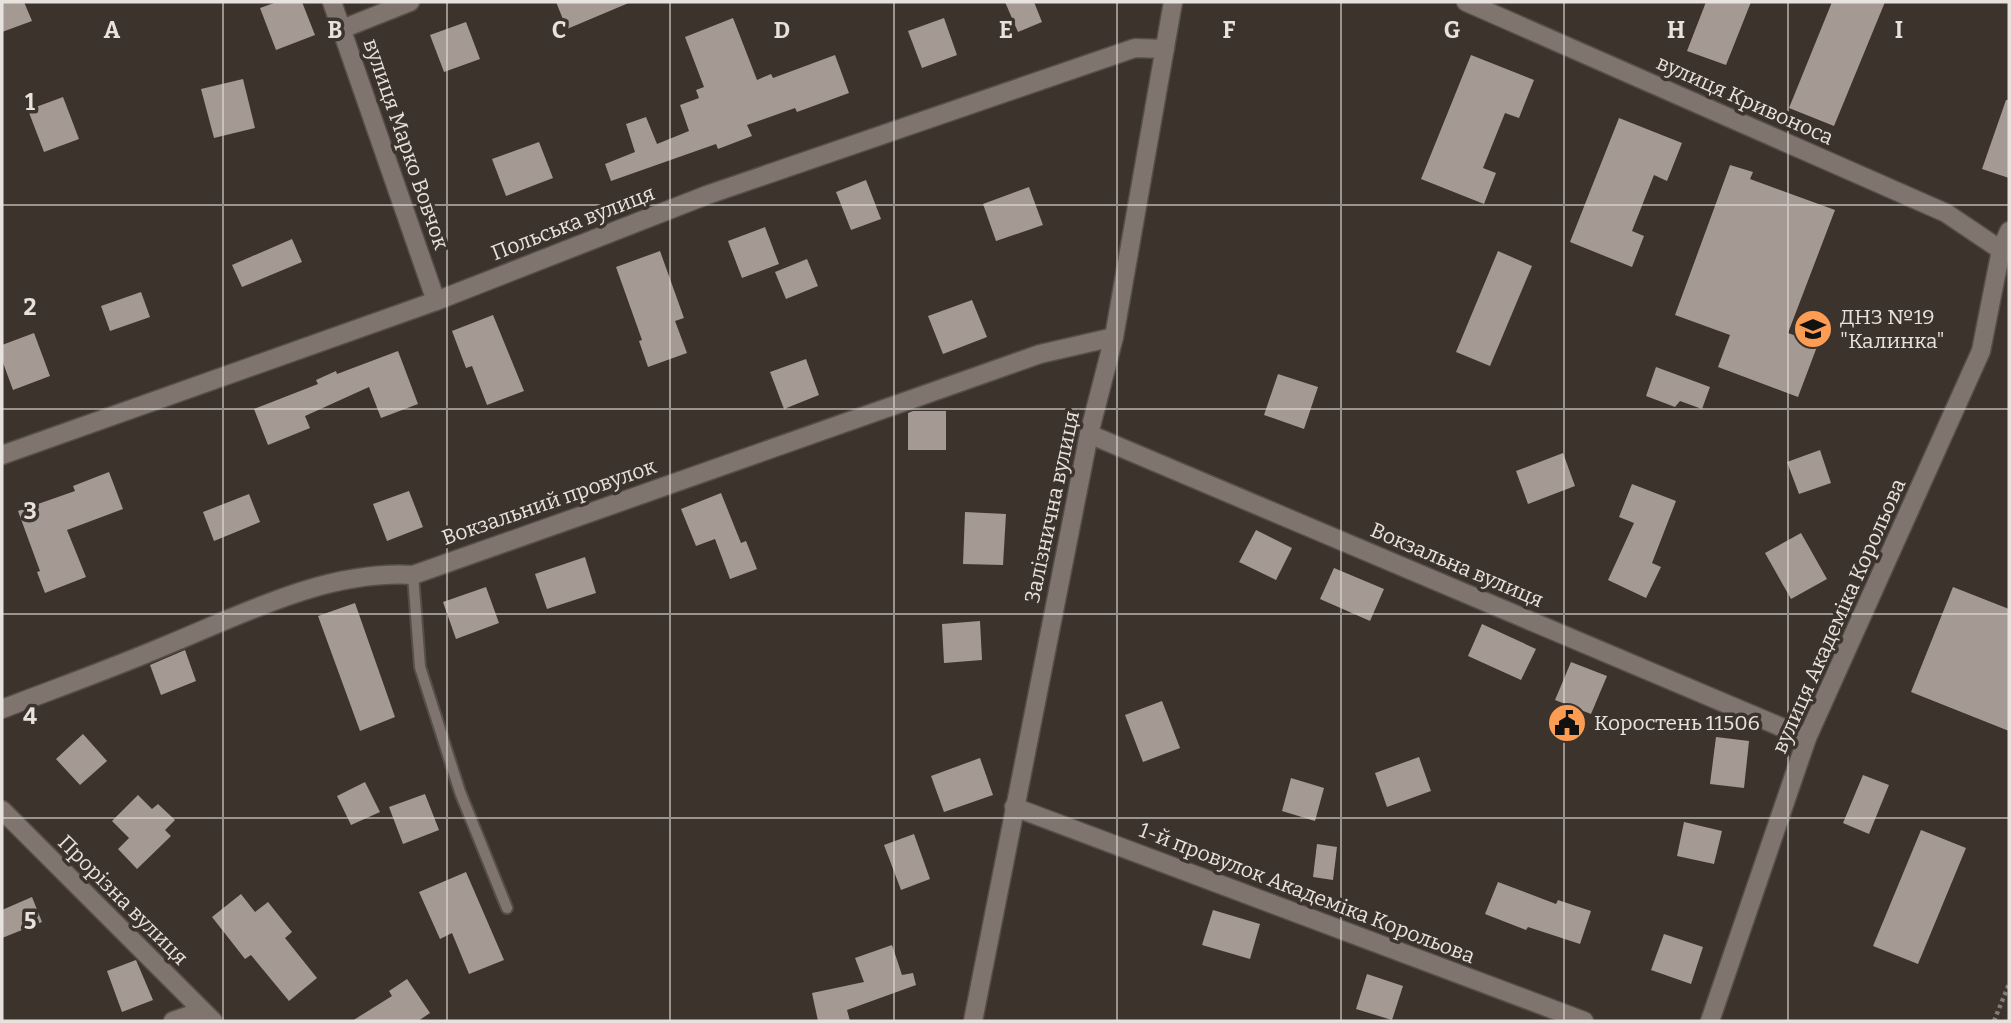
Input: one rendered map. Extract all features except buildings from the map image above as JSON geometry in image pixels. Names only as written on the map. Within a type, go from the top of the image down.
[{"type":"street","name":"вулиця Марко Вовчок","points":[[332,2],[436,301]]},
{"type":"street","points":[[342,29],[410,2]]},
{"type":"street","name":"Залізнична вулиця","points":[[973,1021],[1089,434],[1114,337],[1173,2]]},
{"type":"street","name":"вулиця Кривоноса","points":[[1466,2],[1946,213],[2001,250]]},
{"type":"street","name":"Польська вулиця","points":[[2,455],[436,301],[720,190],[1135,48],[1165,49]]},
{"type":"street","name":"вулиця Академіка Корольова","points":[[1710,1021],[1807,738],[1981,351],[2001,250],[2009,231]]},
{"type":"street","name":"Вокзальний провулок","points":[[2,709],[303,590],[388,573],[413,575],[1040,354],[1114,337]]},
{"type":"street","name":"Вокзальна вулиця","points":[[1089,434],[1807,738]]},
{"type":"street","name":"1-й провулок Академіка Корольова","points":[[1014,807],[1584,1021]]},
{"type":"street","name":"Прорізна вулиця","points":[[2,810],[208,1016]]},
{"type":"street","points":[[173,1021],[208,1016]]},
{"type":"lane","points":[[413,575],[420,667],[460,792],[507,908]]},
{"type":"path","points":[[1994,1021],[2009,984]]},
{"type":"place","name":"ДНЗ №19 \"Калинка\"","points":[[1813,329]]},
{"type":"place","name":"Коростень 11506","points":[[1567,723]]}]
